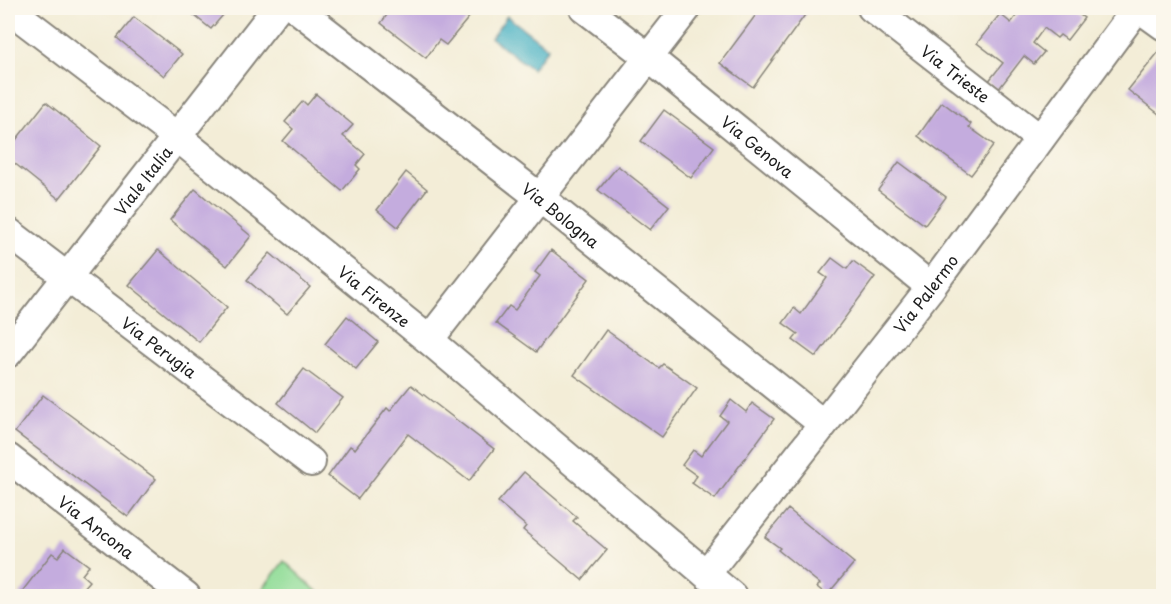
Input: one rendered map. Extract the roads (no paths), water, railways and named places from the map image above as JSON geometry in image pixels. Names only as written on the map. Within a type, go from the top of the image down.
[{"type":"street","name":"Via Firenze","points":[[8,8],[176,136],[429,340],[732,597]]},
{"type":"street","name":"Viale Italia","points":[[8,353],[277,8]]},
{"type":"street","name":"Via Bologna","points":[[296,8],[539,197],[823,424]]},
{"type":"street","name":"Via Genova","points":[[584,8],[931,286]]},
{"type":"street","points":[[429,340],[687,8]]},
{"type":"street","name":"Via Trieste","points":[[872,8],[1040,139]]},
{"type":"street","points":[[1138,8],[1164,26]]},
{"type":"street","name":"Via Palermo","points":[[706,574],[931,286],[1138,8]]},
{"type":"street","name":"Via Perugia","points":[[8,232],[311,462]]},
{"type":"street","name":"Via Ancona","points":[[8,458],[186,597]]},
{"type":"water","points":[[507,16],[548,48],[532,69],[491,38]]}]
